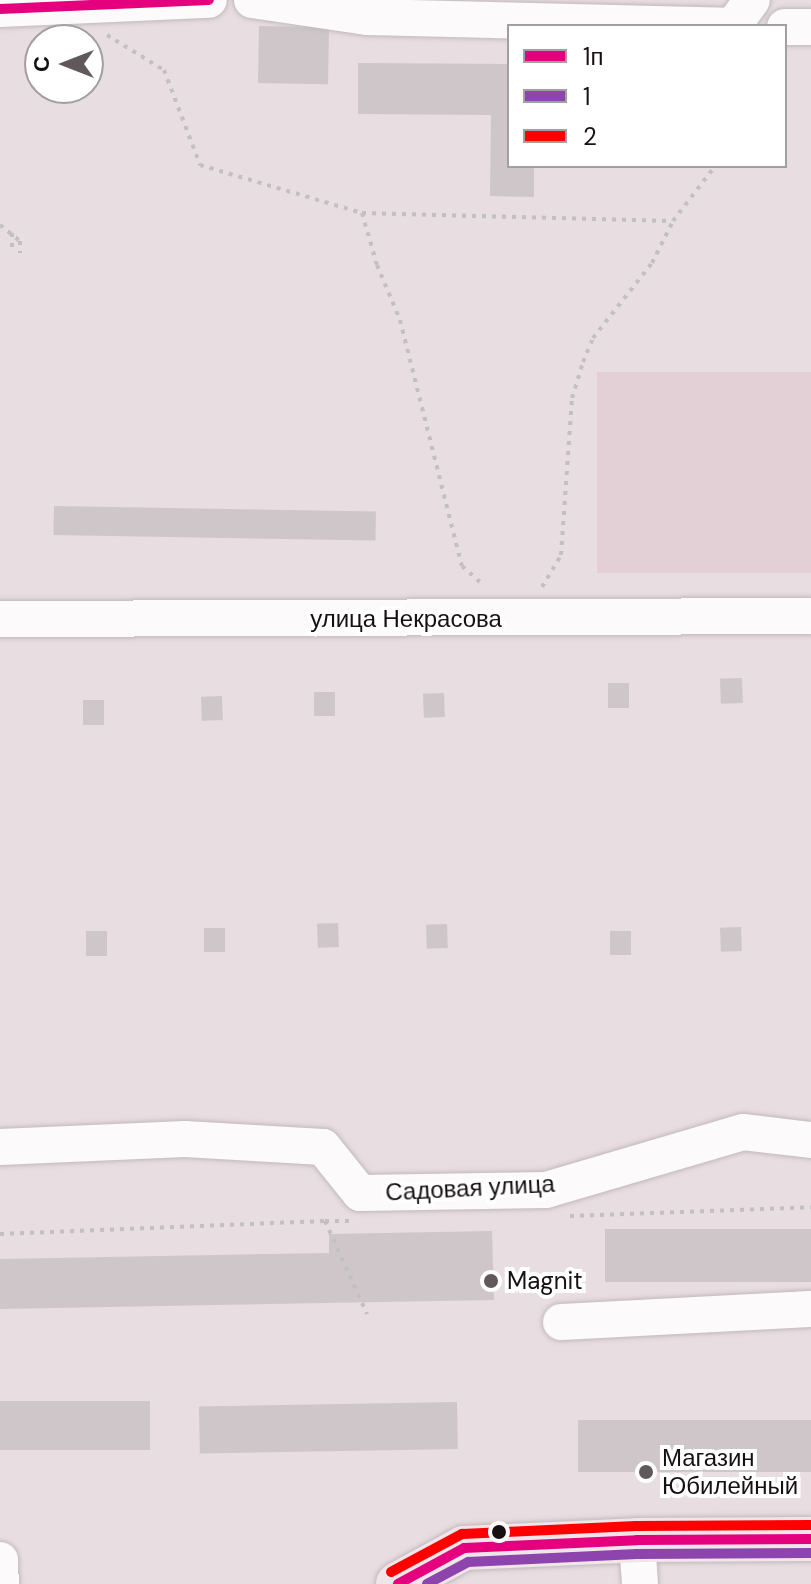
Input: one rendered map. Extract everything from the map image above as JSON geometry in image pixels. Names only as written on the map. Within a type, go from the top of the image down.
[{"type":"main road","points":[[401,1583],[464,1548],[637,1540],[811,1539]]},
{"type":"street","points":[[0,9],[209,0]]},
{"type":"street","points":[[252,0],[367,17],[654,24]]},
{"type":"street","points":[[737,24],[752,0]]},
{"type":"street","points":[[787,27],[811,27]]},
{"type":"street","name":"улица Некрасова","points":[[0,619],[521,620],[811,616]]},
{"type":"street","name":"Садовая улица","points":[[0,1147],[185,1139],[323,1147],[360,1193],[546,1190],[743,1132],[811,1140]]},
{"type":"street","points":[[561,1322],[811,1309]]},
{"type":"street","points":[[637,1540],[640,1584]]},
{"type":"street","points":[[0,1560],[1,1584]]},
{"type":"path","points":[[56,5],[164,70],[200,165],[362,213],[673,221]]},
{"type":"path","points":[[362,213],[377,265],[403,330],[462,566],[521,620],[561,555],[572,398],[593,338],[652,263],[673,221],[713,168]]},
{"type":"path","points":[[0,225],[20,241],[20,253]]},
{"type":"path","points":[[12,233],[12,253]]},
{"type":"path","points":[[561,1216],[811,1207]]},
{"type":"path","points":[[0,1234],[325,1221],[367,1314]]},
{"type":"shaded area","points":[[597,372],[811,372],[811,573],[597,573]]},
{"type":"building","points":[[259,26],[329,27],[328,84],[258,83]]},
{"type":"building","points":[[358,63],[507,64],[507,168],[534,168],[534,197],[490,196],[491,115],[358,114]]},
{"type":"building","points":[[54,506],[376,512],[375,541],[53,535]]},
{"type":"building","points":[[742,678],[743,703],[721,704],[720,679]]},
{"type":"building","points":[[608,683],[629,683],[629,708],[608,708]]},
{"type":"building","points":[[314,692],[335,692],[335,716],[314,716]]},
{"type":"building","points":[[444,693],[445,717],[424,718],[423,694]]},
{"type":"building","points":[[222,696],[223,720],[202,721],[201,697]]},
{"type":"building","points":[[83,700],[104,700],[104,725],[83,725]]},
{"type":"building","points":[[338,923],[339,947],[318,948],[317,924]]},
{"type":"building","points":[[447,924],[448,948],[427,949],[426,925]]},
{"type":"building","points":[[741,927],[742,951],[721,952],[720,928]]},
{"type":"building","points":[[204,928],[225,928],[225,952],[204,952]]},
{"type":"building","points":[[86,931],[107,931],[107,956],[86,956]]},
{"type":"building","points":[[610,931],[631,931],[631,955],[610,955]]},
{"type":"building","points":[[605,1229],[811,1229],[811,1282],[605,1282]]},
{"type":"building","points":[[492,1231],[494,1300],[0,1309],[0,1259],[329,1253],[329,1234]]},
{"type":"building","points":[[0,1401],[150,1401],[150,1450],[0,1450]]},
{"type":"building","points":[[457,1402],[458,1449],[200,1453],[199,1407]]},
{"type":"building","points":[[578,1420],[811,1420],[811,1472],[578,1472]]},
{"type":"transit line","name":"1п","points":[[0,9],[209,0]]},
{"type":"transit line","name":"2","points":[[391,1572],[462,1534],[636,1526],[811,1525]]},
{"type":"transit line","name":"1п","points":[[398,1584],[464,1548],[637,1540],[811,1539]]},
{"type":"transit line","name":"1","points":[[427,1584],[468,1562],[637,1554],[811,1553]]},
{"type":"place","name":"Magnit","points":[[491,1281]]},
{"type":"place","name":"Магазин Юбилейный","points":[[646,1472]]}]
